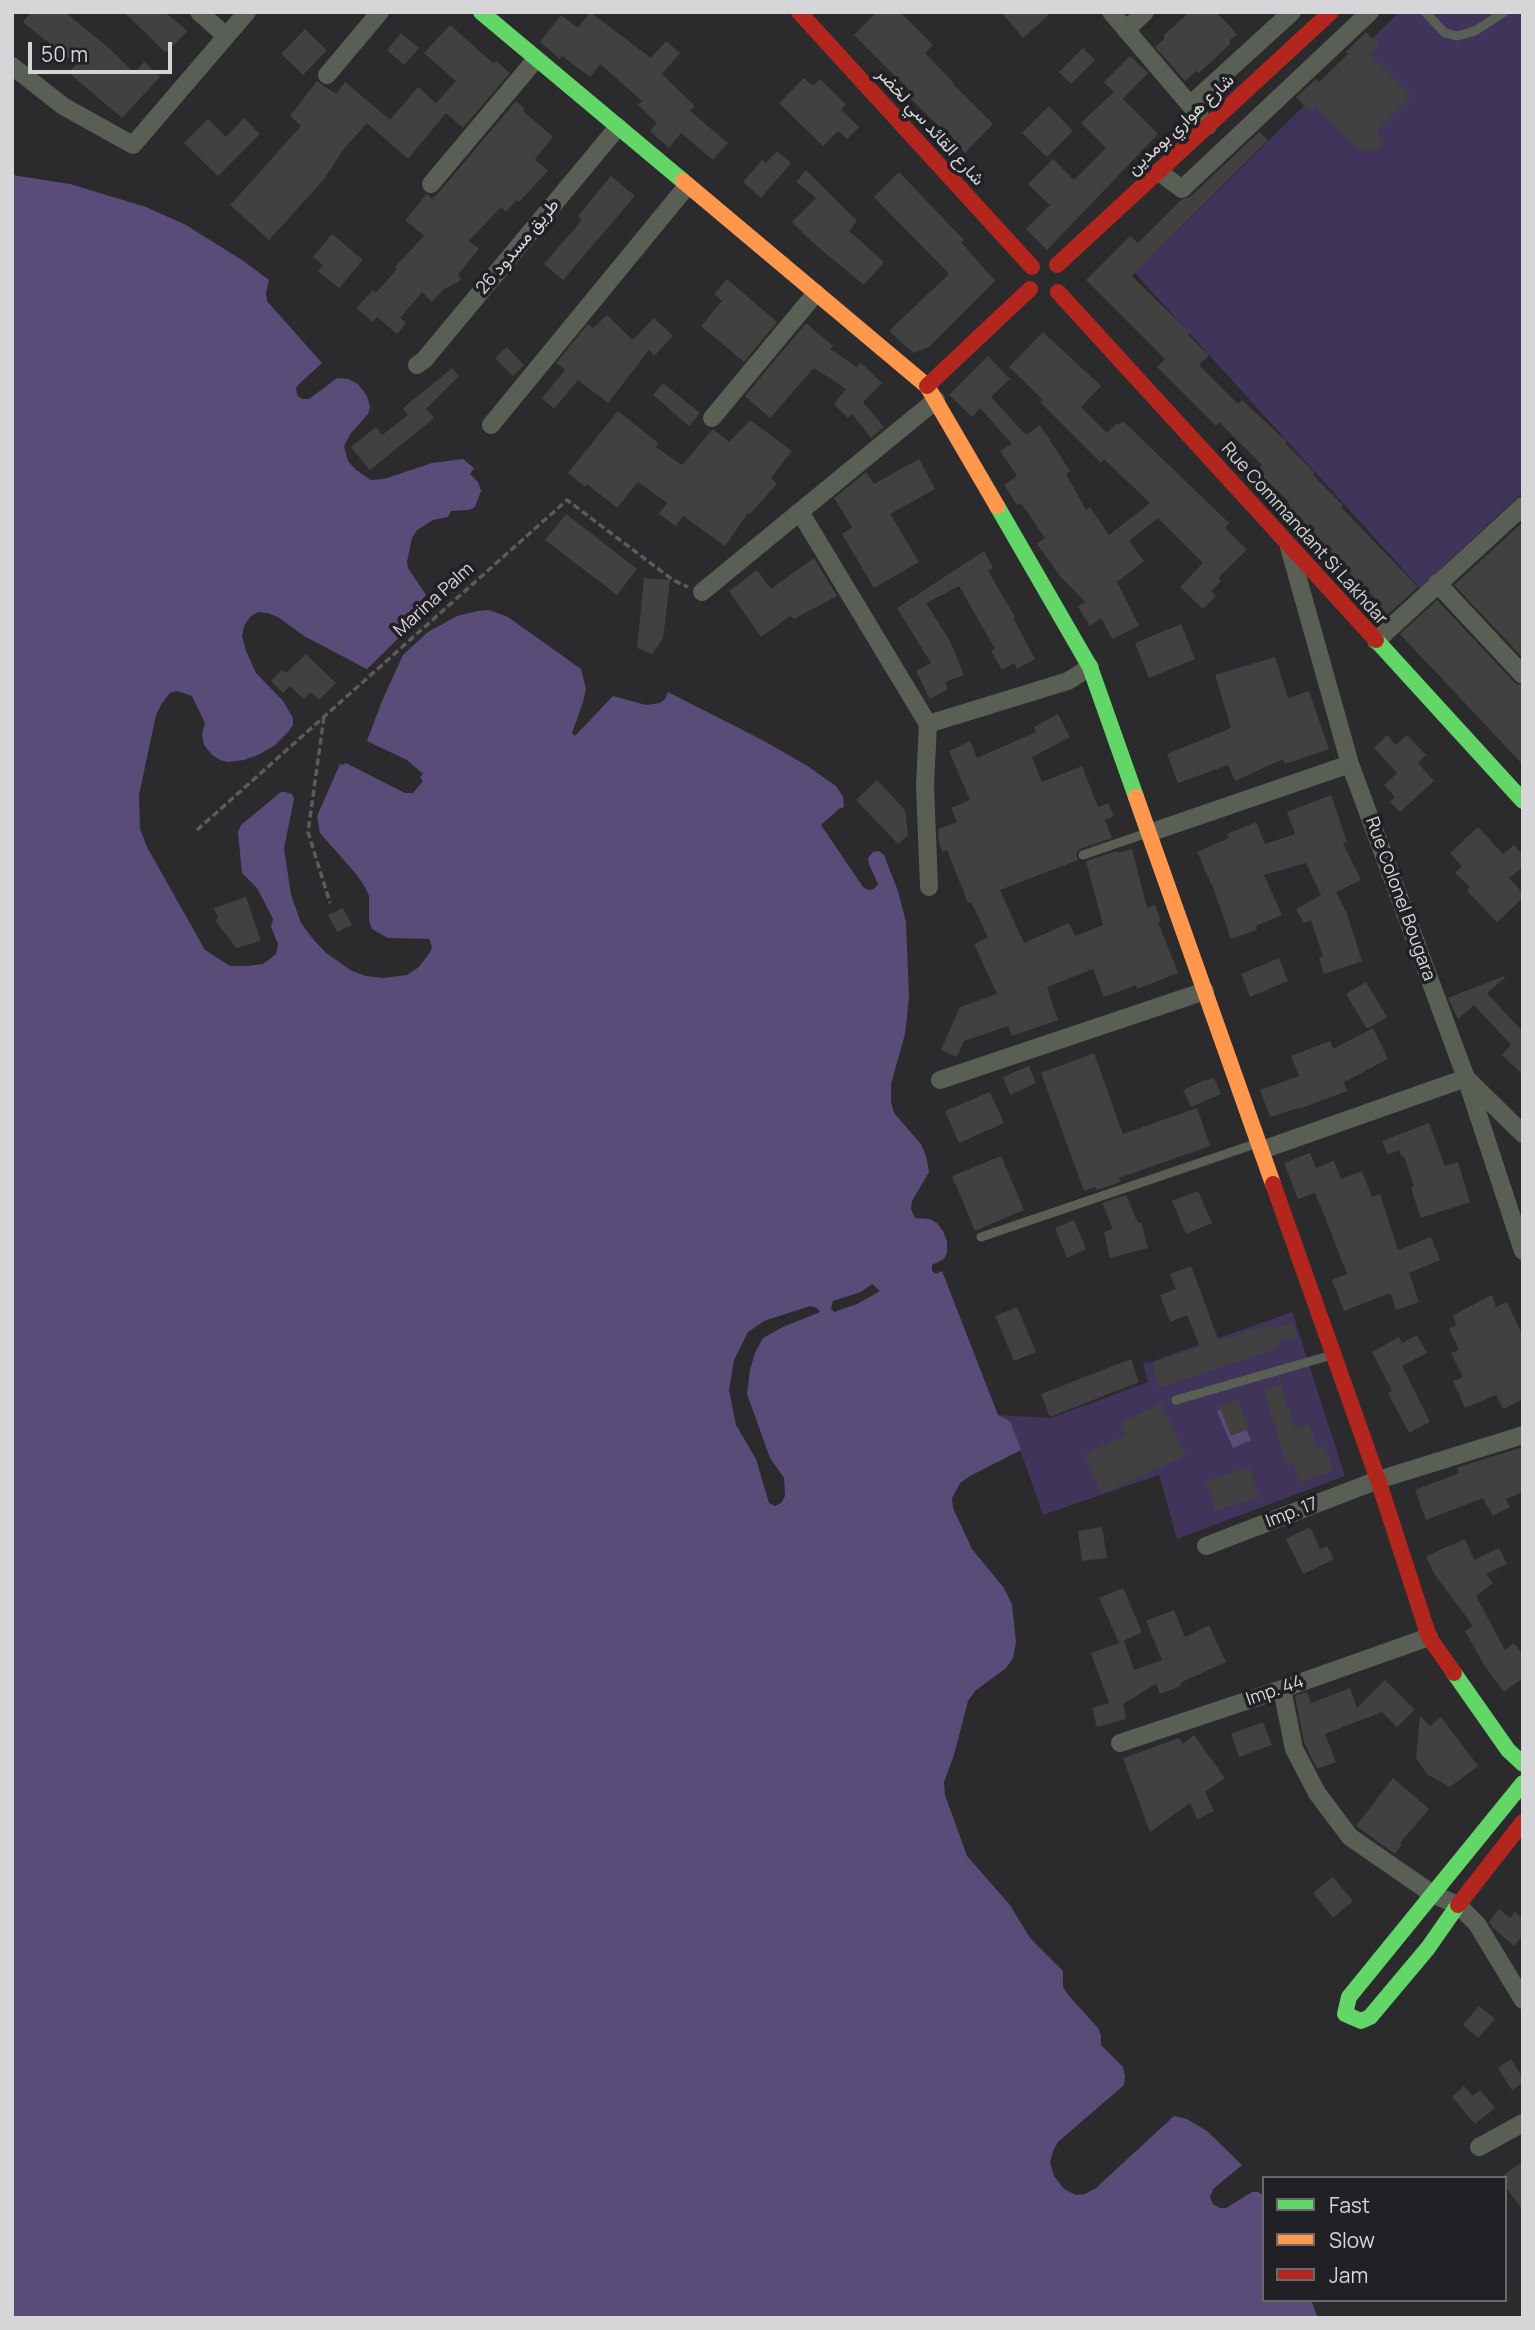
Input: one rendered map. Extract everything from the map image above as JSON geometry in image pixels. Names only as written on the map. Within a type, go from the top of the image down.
[{"type":"street","points":[[198,12],[226,36]]},
{"type":"street","points":[[12,66],[62,106],[134,145],[247,12]]},
{"type":"street","points":[[327,75],[380,12]]},
{"type":"street","points":[[481,12],[932,393],[1090,667],[1334,1354],[1429,1637],[1508,1750],[1523,1764]]},
{"type":"street","name":"شارع القائد سي لخضر","points":[[799,12],[1032,267]]},
{"type":"street","points":[[1111,12],[1208,126]]},
{"type":"street","points":[[1126,30],[1145,12]]},
{"type":"street","points":[[1190,105],[1292,12]]},
{"type":"street","name":"شارع هواري بومدين","points":[[1057,265],[1331,12]]},
{"type":"street","points":[[1159,172],[1182,189],[1370,12]]},
{"type":"street","points":[[431,184],[536,59]]},
{"type":"street","name":"طريق مسدود 26","points":[[417,365],[424,360],[618,127]]},
{"type":"street","points":[[491,425],[687,186]]},
{"type":"street","points":[[1044,261],[1057,265],[1063,278],[1058,292],[1046,297],[1030,289],[1027,278],[1032,267],[1044,261]]},
{"type":"street","points":[[702,592],[800,512],[932,393],[1030,289]]},
{"type":"street","name":"Rue Commandant Si Lakhdar","points":[[1058,292],[1523,801]]},
{"type":"street","points":[[712,418],[816,293]]},
{"type":"street","points":[[800,512],[928,724],[925,786],[929,887]]},
{"type":"street","points":[[1376,640],[1437,583],[1521,512]]},
{"type":"street","name":"Rue Colonel Bougara","points":[[1288,544],[1350,764],[1466,1078],[1523,1251]]},
{"type":"street","points":[[1437,583],[1523,675]]},
{"type":"street","points":[[928,724],[1068,681],[1090,667]]},
{"type":"street","points":[[1149,833],[1350,764]]},
{"type":"street","points":[[940,1080],[1205,991]]},
{"type":"street","points":[[1261,1147],[1466,1078],[1523,1134]]},
{"type":"street","name":"Imp. 17","points":[[1206,1546],[1378,1480],[1523,1435]]},
{"type":"street","name":"Imp. 44","points":[[1120,1743],[1429,1637]]},
{"type":"street","points":[[1282,1689],[1294,1749],[1317,1793],[1350,1837],[1434,1895],[1458,1905],[1477,1924],[1523,2000]]},
{"type":"street","points":[[1523,1783],[1346,2001],[1345,2011],[1349,2018],[1361,2021],[1370,2017],[1428,1948],[1523,1822]]},
{"type":"street","points":[[1479,2147],[1523,2123]]},
{"type":"lane","points":[[1425,12],[1445,33],[1457,36],[1475,31],[1504,12]]},
{"type":"lane","points":[[1083,856],[1149,833]]},
{"type":"lane","points":[[981,1237],[1261,1147]]},
{"type":"lane","points":[[1176,1400],[1334,1354]]},
{"type":"path","name":"Marina Palm","points":[[197,830],[567,500],[673,580],[702,592]]},
{"type":"path","points":[[324,717],[308,832],[330,903]]},
{"type":"shaded area","points":[[1399,12],[1523,12],[1523,492],[1420,588],[1135,273]]},
{"type":"shaded area","points":[[12,175],[70,184],[146,207],[186,225],[242,260],[269,280],[267,301],[322,363],[296,388],[297,395],[302,399],[309,399],[337,378],[358,384],[367,396],[370,407],[368,414],[351,433],[344,446],[348,461],[356,470],[371,480],[384,479],[432,463],[463,459],[474,468],[470,474],[478,482],[481,491],[475,507],[451,511],[448,517],[433,520],[417,530],[412,538],[407,562],[408,568],[426,595],[423,598],[425,602],[416,613],[421,616],[367,669],[304,636],[278,617],[258,612],[250,617],[242,636],[246,651],[256,673],[283,701],[293,718],[293,725],[274,746],[244,760],[220,760],[204,745],[202,734],[205,723],[192,696],[177,691],[170,693],[162,703],[156,715],[139,795],[140,829],[147,847],[205,950],[230,966],[263,964],[276,954],[278,944],[271,927],[273,919],[257,888],[242,873],[238,832],[241,825],[281,792],[285,792],[292,794],[294,799],[284,848],[291,895],[301,923],[313,939],[326,953],[352,971],[366,976],[383,978],[407,975],[419,967],[432,947],[429,939],[388,938],[372,929],[369,920],[369,896],[365,887],[320,833],[317,816],[340,764],[346,763],[405,793],[413,793],[423,781],[420,777],[423,774],[407,760],[367,741],[403,655],[428,632],[457,616],[477,611],[489,610],[508,617],[581,669],[586,689],[572,733],[575,736],[613,696],[646,705],[660,703],[668,692],[766,742],[836,786],[843,797],[844,807],[821,825],[863,887],[868,890],[874,889],[878,884],[868,858],[873,852],[879,851],[884,855],[906,922],[909,997],[905,1034],[891,1084],[891,1102],[894,1113],[921,1144],[929,1172],[912,1201],[911,1209],[915,1218],[930,1219],[943,1231],[947,1241],[947,1253],[944,1259],[932,1265],[932,1271],[936,1274],[942,1271],[998,1415],[1010,1421],[1021,1450],[970,1476],[960,1483],[952,1498],[953,1508],[972,1549],[1004,1588],[1012,1605],[1016,1642],[1013,1658],[1006,1668],[975,1691],[968,1701],[944,1782],[945,1795],[967,1856],[1010,1905],[1030,1938],[1063,1971],[1063,1987],[1098,2028],[1101,2045],[1123,2067],[1125,2076],[1124,2085],[1058,2142],[1050,2163],[1054,2176],[1064,2189],[1076,2195],[1085,2194],[1096,2188],[1174,2116],[1187,2119],[1207,2131],[1242,2165],[1213,2189],[1210,2197],[1213,2204],[1226,2208],[1252,2192],[1262,2195],[1262,2302],[1312,2302],[1318,2318],[12,2318]]},
{"type":"shaded area","points":[[1292,1312],[1345,1476],[1177,1539],[1159,1475],[1043,1515],[1010,1421],[998,1415],[1051,1418],[1148,1382],[1143,1363]]},
{"type":"shaded area","points":[[1235,1403],[1251,1440],[1233,1448],[1217,1411]]},
{"type":"pier","points":[[872,1284],[880,1291],[857,1304],[834,1312],[831,1308],[833,1301],[861,1292]]},
{"type":"pier","points":[[810,1306],[820,1312],[763,1338],[750,1370],[747,1394],[770,1458],[784,1478],[785,1496],[781,1503],[775,1506],[769,1503],[756,1459],[736,1425],[729,1390],[734,1360],[748,1332],[764,1321]]},
{"type":"building","points":[[31,12],[65,12],[134,73],[144,62],[160,77],[122,118],[69,73],[76,65],[23,22]]},
{"type":"building","points":[[124,12],[165,12],[187,31],[166,53]]},
{"type":"building","points":[[590,12],[651,58],[666,41],[680,53],[662,74],[695,106],[690,111],[728,143],[713,160],[681,133],[669,148],[650,131],[657,123],[638,105],[642,101],[600,64],[590,77],[562,56],[560,59],[540,42],[561,15],[578,28]]},
{"type":"building","points":[[877,12],[900,12],[933,45],[925,53],[993,124],[965,153],[908,96],[912,93],[854,35]]},
{"type":"building","points":[[1001,12],[1052,12],[1023,38]]},
{"type":"building","points":[[1189,12],[1216,12],[1237,34],[1199,73],[1196,71],[1185,81],[1155,47]]},
{"type":"building","points":[[450,25],[493,63],[496,61],[510,73],[463,128],[446,113],[408,159],[367,123],[343,150],[325,178],[269,240],[230,205],[301,126],[290,116],[317,81],[336,94],[345,82],[390,120],[418,87],[436,103],[456,81],[424,53]]},
{"type":"building","points":[[305,29],[327,50],[303,75],[281,54]]},
{"type":"building","points":[[1366,32],[1379,45],[1370,54],[1412,96],[1376,132],[1385,141],[1374,153],[1368,147],[1362,152],[1315,106],[1310,111],[1296,97],[1316,79],[1319,82]]},
{"type":"building","points":[[401,33],[419,48],[404,65],[387,50]]},
{"type":"building","points":[[1083,48],[1095,60],[1071,84],[1059,72]]},
{"type":"building","points":[[1130,56],[1148,73],[1123,99],[1158,134],[1047,250],[1026,229],[1050,205],[1028,184],[1053,159],[1074,180],[1106,148],[1081,123],[1114,92],[1104,82]]},
{"type":"building","points":[[804,78],[813,86],[820,79],[846,104],[841,110],[859,127],[847,139],[838,131],[823,146],[779,103]]},
{"type":"building","points":[[516,101],[525,109],[523,111],[553,137],[535,159],[548,171],[506,212],[501,207],[469,241],[479,249],[458,274],[461,280],[444,289],[432,302],[422,292],[400,318],[406,323],[397,334],[377,317],[373,322],[356,308],[373,290],[376,293],[397,269],[395,267],[424,236],[405,220],[427,194],[432,199],[440,191]]},
{"type":"building","points":[[1049,106],[1073,131],[1047,157],[1022,133]]},
{"type":"building","points":[[244,118],[260,134],[218,176],[184,143],[208,119],[226,137]]},
{"type":"building","points":[[1259,132],[1268,140],[1132,276],[1209,355],[1199,365],[1238,404],[1242,400],[1287,442],[1285,443],[1315,473],[1313,475],[1343,505],[1341,507],[1418,587],[1385,617],[1372,604],[1377,600],[1313,537],[1316,534],[1286,505],[1289,502],[1256,470],[1262,465],[1219,422],[1216,426],[1157,367],[1165,359],[1086,280],[1130,236],[1138,243],[1181,200],[1190,197]]},
{"type":"building","points":[[777,151],[791,163],[761,198],[743,182],[762,160],[766,163]]},
{"type":"building","points":[[806,170],[857,221],[849,231],[884,262],[864,285],[792,222],[816,198],[796,182]]},
{"type":"building","points":[[899,172],[964,240],[961,242],[995,281],[929,347],[913,353],[889,331],[949,274],[874,197]]},
{"type":"building","points":[[611,176],[635,196],[563,280],[544,264],[582,220],[578,216]]},
{"type":"building","points":[[332,234],[363,260],[339,288],[318,271],[323,265],[313,257]]},
{"type":"building","points":[[727,279],[777,322],[744,362],[701,326],[722,301],[714,294]]},
{"type":"building","points":[[607,315],[633,340],[654,318],[673,336],[654,356],[649,350],[608,403],[578,380],[554,409],[542,398],[565,370],[556,363],[588,324],[593,328]]},
{"type":"building","points":[[806,323],[833,346],[830,349],[857,367],[860,362],[882,383],[863,402],[884,427],[871,438],[852,414],[848,418],[834,404],[846,389],[814,368],[770,418],[745,396]]},
{"type":"building","points":[[1043,332],[1101,386],[1081,407],[1107,433],[1123,421],[1229,523],[1225,528],[1247,550],[1218,578],[1221,581],[1211,591],[1216,596],[1203,609],[1180,587],[1203,563],[1158,518],[1129,541],[1144,561],[1117,582],[1139,626],[1112,639],[1101,618],[1090,626],[1078,607],[1085,602],[1060,576],[1037,544],[1045,538],[1021,503],[1017,505],[1004,485],[1017,476],[1000,451],[1012,444],[980,408],[972,417],[949,395],[988,356],[1010,379],[991,397],[1026,435],[1040,425],[1070,471],[1066,474],[1086,510],[1090,507],[1109,535],[1150,503],[1104,459],[1101,463],[1009,367]]},
{"type":"building","points":[[507,347],[524,365],[513,376],[495,358]]},
{"type":"building","points":[[452,368],[459,376],[426,409],[434,418],[370,470],[351,447],[376,427],[382,435],[408,415],[403,408]]},
{"type":"building","points":[[663,383],[700,413],[689,426],[653,395]]},
{"type":"building","points":[[618,411],[658,443],[656,447],[682,465],[713,429],[729,442],[750,420],[792,451],[771,478],[777,484],[750,514],[748,513],[725,546],[683,516],[676,526],[659,514],[667,503],[638,482],[617,508],[568,473]]},
{"type":"building","points":[[919,459],[935,489],[890,514],[919,562],[874,588],[842,534],[852,527],[834,498],[866,472],[874,484]]},
{"type":"building","points":[[566,514],[637,569],[617,595],[545,540]]},
{"type":"building","points":[[1523,522],[1523,658],[1454,585]]},
{"type":"building","points":[[984,551],[993,568],[988,571],[1015,617],[1013,618],[1035,659],[1017,669],[1014,663],[1002,670],[991,651],[995,649],[959,586],[926,603],[950,641],[964,675],[945,682],[948,689],[930,699],[916,671],[931,663],[897,608]]},
{"type":"building","points":[[814,558],[837,596],[794,619],[790,616],[761,637],[729,591],[757,570],[771,589]]},
{"type":"building","points":[[644,578],[670,580],[663,639],[652,654],[637,648]]},
{"type":"building","points":[[1437,600],[1515,683],[1523,686],[1523,765],[1400,634]]},
{"type":"building","points":[[1181,624],[1195,659],[1149,678],[1135,643]]},
{"type":"building","points":[[306,654],[336,683],[319,700],[310,692],[304,699],[290,686],[283,693],[271,681],[282,670],[286,673]]},
{"type":"building","points":[[1275,657],[1288,698],[1309,691],[1329,749],[1285,764],[1283,759],[1235,781],[1228,765],[1178,783],[1167,754],[1231,728],[1215,675]]},
{"type":"building","points":[[1058,714],[1070,737],[1032,757],[1042,782],[1082,766],[1098,807],[1108,803],[1114,816],[1105,820],[1112,838],[1080,849],[1076,854],[1078,860],[1000,890],[1024,943],[1069,923],[1075,936],[1103,925],[1086,861],[1132,849],[1147,908],[1155,905],[1161,921],[1158,922],[1178,973],[1137,989],[1136,985],[1104,997],[1093,969],[1047,987],[1058,1020],[1012,1036],[1008,1026],[964,1041],[957,1057],[941,1050],[960,1007],[997,994],[974,944],[988,937],[971,902],[968,903],[947,850],[942,852],[939,842],[938,829],[957,822],[951,808],[970,800],[949,751],[970,741],[977,758],[1036,732],[1034,727]]},
{"type":"building","points":[[1387,735],[1396,745],[1407,735],[1426,755],[1418,763],[1434,781],[1400,812],[1390,802],[1395,797],[1384,785],[1397,773],[1374,748]]},
{"type":"building","points":[[877,780],[905,810],[908,835],[898,844],[856,800]]},
{"type":"building","points":[[1331,795],[1347,842],[1343,843],[1361,880],[1336,892],[1347,914],[1362,961],[1324,974],[1319,958],[1323,956],[1311,920],[1304,923],[1296,909],[1321,895],[1306,863],[1264,875],[1282,915],[1256,926],[1257,930],[1231,939],[1197,852],[1229,838],[1227,834],[1256,822],[1265,844],[1295,834],[1287,812]]},
{"type":"building","points":[[1478,827],[1503,854],[1514,845],[1523,855],[1523,867],[1509,878],[1523,893],[1523,898],[1497,922],[1467,891],[1470,887],[1455,873],[1462,866],[1450,853]]},
{"type":"building","points":[[246,897],[261,941],[236,948],[215,920],[218,918],[214,908]]},
{"type":"building","points":[[343,908],[352,925],[337,932],[328,915]]},
{"type":"building","points":[[1279,958],[1288,981],[1250,997],[1241,974]]},
{"type":"building","points":[[1504,976],[1505,978],[1487,993],[1523,1032],[1523,1075],[1502,1055],[1511,1045],[1474,1005],[1458,1019],[1448,998]]},
{"type":"building","points":[[1366,982],[1387,1017],[1367,1029],[1346,994]]},
{"type":"building","points":[[1373,1028],[1388,1059],[1344,1082],[1347,1091],[1270,1117],[1260,1090],[1299,1076],[1291,1056],[1330,1041],[1333,1049]]},
{"type":"building","points":[[1094,1053],[1123,1134],[1197,1108],[1210,1146],[1119,1178],[1121,1182],[1097,1190],[1095,1187],[1084,1191],[1041,1073]]},
{"type":"building","points":[[1029,1066],[1036,1083],[1010,1095],[1003,1077]]},
{"type":"building","points":[[1214,1078],[1221,1094],[1191,1107],[1183,1090]]},
{"type":"building","points":[[990,1092],[1004,1123],[959,1143],[945,1111]]},
{"type":"building","points":[[1429,1123],[1445,1166],[1458,1162],[1470,1202],[1421,1218],[1404,1156],[1402,1157],[1399,1150],[1388,1155],[1382,1141]]},
{"type":"building","points":[[1310,1153],[1316,1168],[1334,1161],[1341,1179],[1362,1171],[1372,1197],[1380,1194],[1398,1250],[1431,1237],[1440,1260],[1409,1273],[1419,1302],[1396,1310],[1390,1293],[1344,1311],[1332,1280],[1347,1274],[1323,1212],[1315,1193],[1298,1199],[1284,1163]]},
{"type":"building","points":[[1001,1156],[1024,1210],[975,1231],[952,1176]]},
{"type":"building","points":[[1198,1191],[1212,1223],[1186,1234],[1172,1201]]},
{"type":"building","points":[[1126,1195],[1138,1223],[1141,1222],[1148,1248],[1110,1258],[1104,1232],[1113,1229],[1102,1203]]},
{"type":"building","points":[[1074,1220],[1086,1249],[1067,1258],[1055,1228]]},
{"type":"building","points":[[1191,1266],[1219,1341],[1270,1324],[1271,1328],[1294,1324],[1297,1338],[1276,1343],[1278,1348],[1159,1388],[1153,1363],[1200,1347],[1187,1315],[1170,1322],[1160,1295],[1176,1289],[1170,1274]]},
{"type":"building","points":[[1492,1295],[1496,1307],[1507,1302],[1523,1336],[1523,1399],[1503,1409],[1496,1395],[1465,1408],[1453,1381],[1463,1377],[1451,1353],[1459,1350],[1449,1329],[1456,1325],[1453,1315]]},
{"type":"building","points":[[1017,1307],[1036,1352],[1014,1361],[995,1316]]},
{"type":"building","points":[[1417,1335],[1427,1353],[1402,1366],[1430,1422],[1409,1433],[1388,1393],[1392,1391],[1372,1352],[1399,1337],[1402,1343]]},
{"type":"building","points":[[1131,1359],[1139,1382],[1050,1417],[1041,1394]]},
{"type":"building","points":[[1281,1385],[1294,1429],[1309,1424],[1317,1448],[1324,1445],[1334,1471],[1300,1483],[1293,1462],[1286,1464],[1264,1390]]},
{"type":"building","points":[[1238,1399],[1249,1429],[1231,1436],[1219,1406]]},
{"type":"building","points":[[1161,1404],[1186,1456],[1101,1494],[1084,1454],[1126,1435],[1120,1423]]},
{"type":"building","points":[[1523,1447],[1523,1492],[1506,1499],[1510,1507],[1493,1516],[1483,1498],[1426,1520],[1415,1490],[1459,1473],[1458,1467]]},
{"type":"building","points":[[1250,1467],[1259,1497],[1215,1511],[1206,1481]]},
{"type":"building","points":[[1102,1527],[1107,1558],[1082,1561],[1078,1531]]},
{"type":"building","points":[[1310,1527],[1320,1549],[1327,1546],[1334,1559],[1303,1574],[1286,1539]]},
{"type":"building","points":[[1465,1539],[1474,1560],[1499,1548],[1507,1564],[1486,1574],[1493,1583],[1476,1596],[1505,1650],[1514,1643],[1523,1655],[1523,1678],[1504,1692],[1484,1665],[1465,1631],[1473,1626],[1435,1575],[1426,1556]]},
{"type":"building","points":[[1123,1588],[1142,1632],[1119,1643],[1099,1598]]},
{"type":"building","points":[[1174,1610],[1185,1637],[1209,1625],[1226,1662],[1160,1694],[1156,1684],[1123,1704],[1126,1719],[1097,1727],[1092,1708],[1109,1703],[1091,1653],[1124,1641],[1134,1670],[1162,1660],[1146,1621]]},
{"type":"building","points":[[1385,1680],[1415,1710],[1397,1727],[1382,1712],[1325,1734],[1336,1762],[1317,1769],[1304,1742],[1295,1696],[1307,1692],[1311,1703],[1350,1688],[1357,1708]]},
{"type":"building","points":[[1420,1716],[1430,1726],[1441,1717],[1478,1766],[1450,1787],[1428,1775],[1416,1758]]},
{"type":"building","points":[[1263,1722],[1272,1745],[1239,1757],[1231,1734]]},
{"type":"building","points":[[1194,1735],[1225,1778],[1205,1792],[1214,1811],[1197,1819],[1190,1803],[1150,1832],[1123,1758],[1179,1738],[1183,1744]]},
{"type":"building","points":[[1393,1778],[1429,1809],[1400,1843],[1402,1844],[1395,1854],[1356,1826]]},
{"type":"building","points":[[1333,1877],[1353,1901],[1333,1918],[1313,1893]]},
{"type":"building","points":[[1499,1909],[1510,1918],[1515,1912],[1523,1919],[1523,1935],[1514,1946],[1489,1922]]},
{"type":"building","points":[[1479,2006],[1495,2019],[1478,2038],[1463,2025]]},
{"type":"building","points":[[1511,2059],[1523,2078],[1523,2083],[1512,2090],[1498,2068]]},
{"type":"building","points":[[1464,2086],[1472,2096],[1480,2090],[1495,2108],[1475,2124],[1452,2097]]},
{"type":"building","points":[[1523,2161],[1523,2211],[1507,2189],[1507,2176],[1503,2176]]},
{"type":"traffic: fast","points":[[481,12],[683,181]]},
{"type":"traffic: fast","points":[[997,506],[1090,667],[1136,797]]},
{"type":"traffic: fast","points":[[1376,640],[1523,801]]},
{"type":"traffic: fast","points":[[1454,1673],[1508,1750],[1523,1764]]},
{"type":"traffic: fast","points":[[1458,1905],[1428,1948],[1370,2017],[1361,2021],[1345,2014],[1349,1997],[1523,1783]]},
{"type":"traffic: slow","points":[[683,181],[927,386],[997,506]]},
{"type":"traffic: slow","points":[[1136,797],[1273,1184]]},
{"type":"traffic: jam","points":[[799,12],[1032,267]]},
{"type":"traffic: jam","points":[[1057,265],[1331,12]]},
{"type":"traffic: jam","points":[[927,386],[1030,289]]},
{"type":"traffic: jam","points":[[1058,292],[1376,640]]},
{"type":"traffic: jam","points":[[1273,1184],[1378,1480],[1429,1637],[1454,1673]]},
{"type":"traffic: jam","points":[[1458,1905],[1523,1822]]}]
